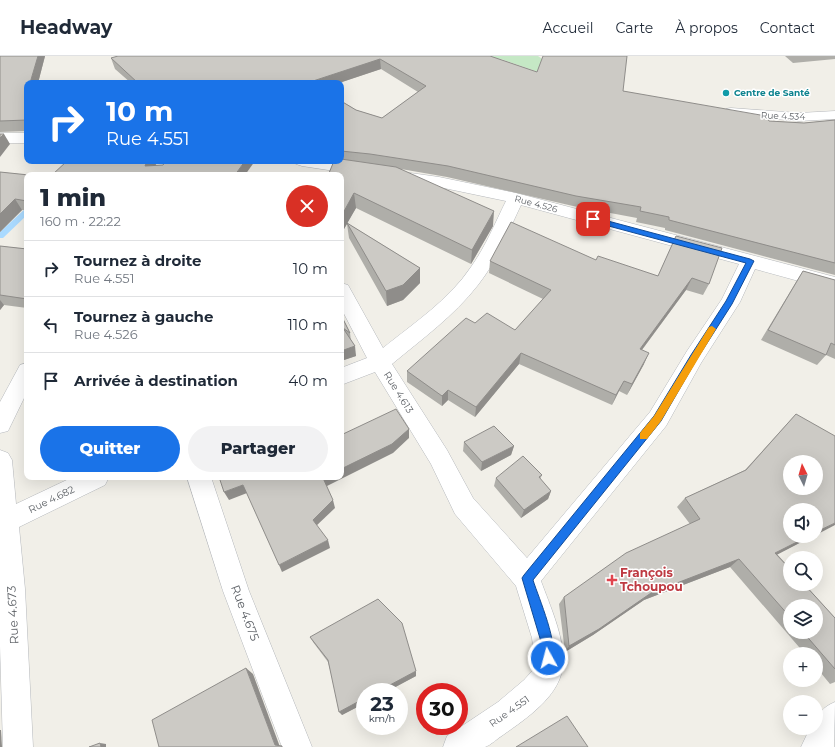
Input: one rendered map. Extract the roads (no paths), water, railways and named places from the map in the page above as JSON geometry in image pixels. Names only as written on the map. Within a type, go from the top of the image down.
[{"type":"street","name":"Rue 4.534","points":[[715,109],[754,115],[799,117],[835,115]]},
{"type":"street","points":[[0,138],[24,138]]},
{"type":"street","name":"Rue 4.526","points":[[321,164],[439,182],[516,198],[835,284]]},
{"type":"street","name":"Rue 4.613","points":[[516,198],[485,259],[471,281],[451,303],[380,362],[439,457],[464,506],[527,578]]},
{"type":"street","points":[[527,578],[658,419],[694,357],[730,302],[750,261]]},
{"type":"street","points":[[344,296],[380,362],[344,376]]},
{"type":"street","points":[[0,424],[24,376]]},
{"type":"street","name":"Rue 4.673","points":[[0,460],[12,589],[18,747]]},
{"type":"street","name":"Rue 4.682","points":[[6,521],[91,480]]},
{"type":"street","name":"Rue 4.675","points":[[200,480],[236,591],[297,747]]},
{"type":"street","name":"Rue 4.551","points":[[458,747],[532,695],[548,671],[548,645],[527,578]]},
{"type":"street","points":[[816,747],[835,717]]},
{"type":"waterway","points":[[0,236],[24,214]]},
{"type":"place","name":"Centre de Santé","points":[[726,93]]},
{"type":"place","name":"François Tchoupou","points":[[612,580]]}]
